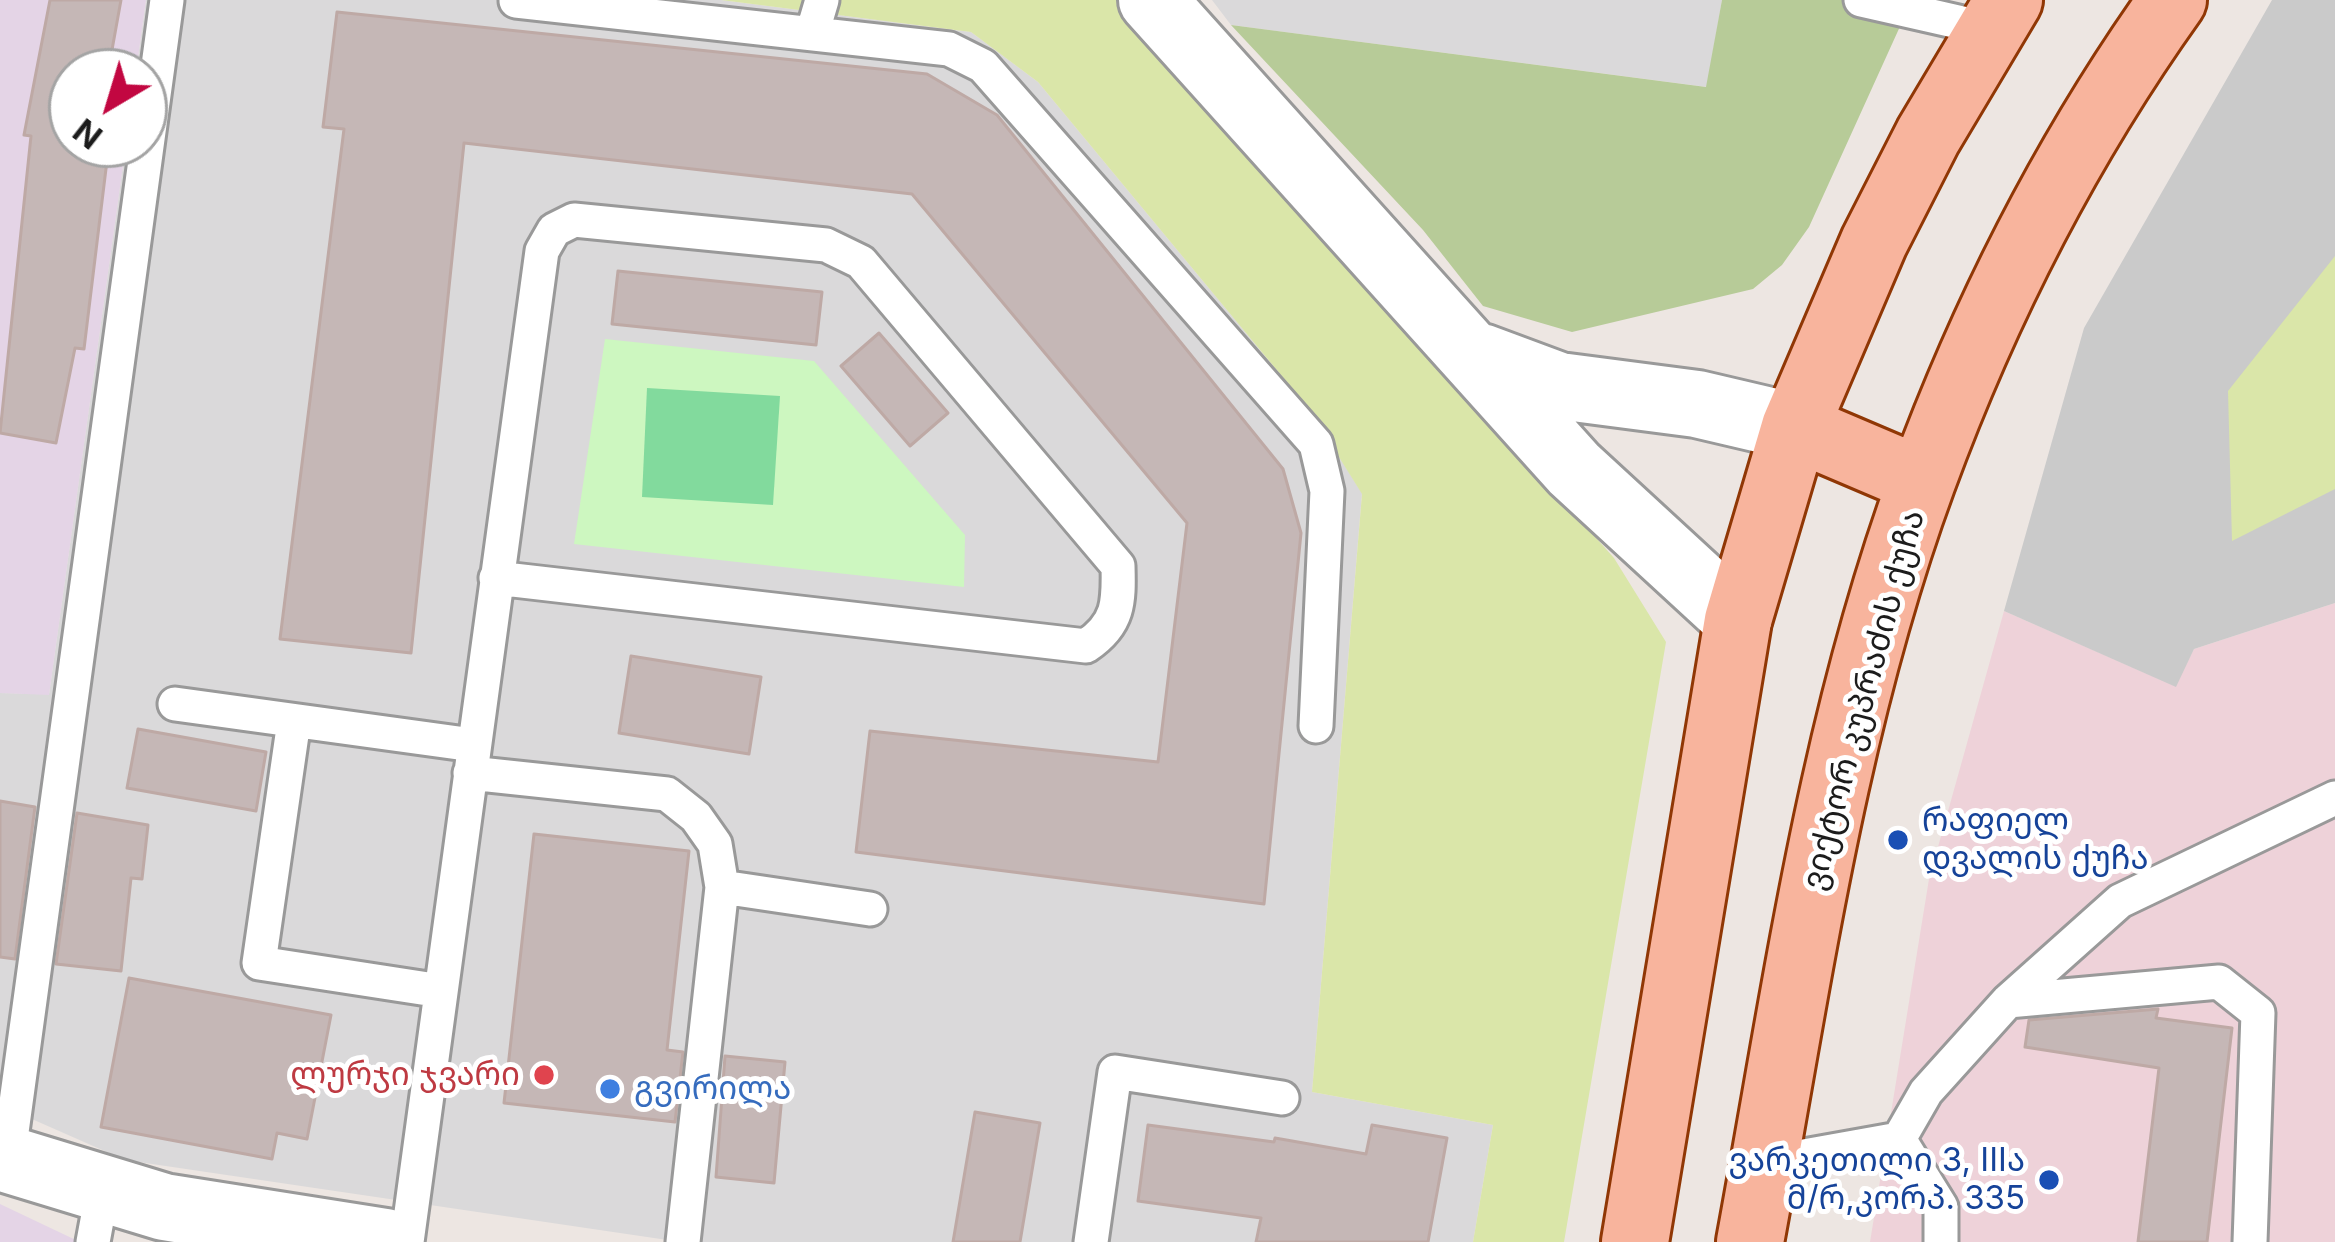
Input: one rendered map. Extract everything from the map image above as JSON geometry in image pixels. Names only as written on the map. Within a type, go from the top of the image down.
[{"type":"main road","name":"ვიქტორ კუპრაძის ქუჩა","points":[[1750,1242],[1809,910],[1874,638],[1922,482],[2002,297],[2079,140],[2173,0]]},
{"type":"main road","points":[[1635,1242],[1738,620],[1795,427],[1874,242],[1999,15]]},
{"type":"main road","points":[[1795,427],[1922,482]]},
{"type":"street","points":[[1152,0],[1574,469],[1738,620]]},
{"type":"street","points":[[1472,353],[1558,386],[1697,404],[1795,427]]},
{"type":"street","points":[[4,1159],[98,1215],[164,1208],[386,1242]]},
{"type":"lane","points":[[4,1159],[167,0]]},
{"type":"lane","points":[[812,34],[823,0]]},
{"type":"lane","points":[[1861,0],[1999,15]]},
{"type":"lane","points":[[515,1],[949,49],[983,66],[1316,444],[1328,491],[1316,726]]},
{"type":"lane","points":[[407,1242],[496,578],[542,251],[554,230],[574,220],[826,245],[860,262],[1118,566],[1119,608],[1106,633],[1086,646],[496,578]]},
{"type":"lane","points":[[175,704],[294,721],[667,794],[697,817],[715,844],[722,887],[683,1242]]},
{"type":"lane","points":[[294,721],[259,963],[441,991]]},
{"type":"lane","points":[[1765,1163],[1899,1139],[1926,1092],[2008,1001],[2120,901],[2335,798]]},
{"type":"lane","points":[[722,887],[870,909]]},
{"type":"lane","points":[[2008,1001],[2219,982],[2258,1012],[2250,1242]]},
{"type":"lane","points":[[1091,1242],[1114,1072],[1282,1098]]},
{"type":"lane","points":[[1899,1139],[1941,1207],[1941,1242]]},
{"type":"shaded area","points":[[0,0],[146,0],[139,48],[48,48],[48,168],[123,168],[49,695],[0,693]]},
{"type":"shaded area","points":[[146,0],[721,0],[971,32],[1038,82],[1309,409],[1362,493],[1312,1092],[1493,1125],[1473,1242],[681,1242],[125,1160],[0,1105],[0,693],[49,694],[123,168],[168,168],[168,48],[139,48]]},
{"type":"shaded area","points":[[1212,0],[1722,0],[1707,87],[1231,25]]},
{"type":"shaded area","points":[[2272,0],[2335,0],[2335,603],[2194,649],[2176,687],[2004,611],[2084,328]]},
{"type":"shaded area","points":[[2335,603],[2335,1242],[1870,1242],[1929,879],[2004,611],[2175,686],[2194,649]]},
{"type":"shaded area","points":[[0,1204],[80,1242],[0,1242]]},
{"type":"green space","points":[[721,0],[1117,0],[1614,558],[1666,642],[1564,1242],[1473,1242],[1493,1125],[1312,1092],[1362,494],[1309,409],[1038,82],[971,32]]},
{"type":"green space","points":[[1722,0],[1912,0],[1809,227],[1782,265],[1753,289],[1572,332],[1483,306],[1423,230],[1231,25],[1706,87]]},
{"type":"green space","points":[[2335,256],[2335,489],[2232,541],[2228,391]]},
{"type":"green space","points":[[605,339],[814,361],[965,535],[964,587],[574,544]]},
{"type":"green space","points":[[647,388],[780,396],[773,505],[642,497]]},
{"type":"building","points":[[50,0],[121,0],[112,48],[48,48],[48,168],[106,168],[84,349],[75,348],[56,443],[0,433],[31,136],[24,135]]},
{"type":"building","points":[[337,12],[927,74],[997,115],[1283,469],[1301,533],[1264,904],[856,852],[870,731],[1158,762],[1187,523],[912,194],[464,143],[411,653],[280,639],[344,129],[323,127]]},
{"type":"building","points":[[618,271],[822,292],[816,345],[612,324]]},
{"type":"building","points":[[879,333],[948,413],[910,446],[841,366]]},
{"type":"building","points":[[631,656],[761,677],[749,754],[619,733]]},
{"type":"building","points":[[138,729],[266,752],[256,811],[127,788]]},
{"type":"building","points":[[0,801],[35,807],[15,959],[0,957]]},
{"type":"building","points":[[77,813],[148,825],[142,879],[131,878],[121,971],[56,964]]},
{"type":"building","points":[[534,834],[689,851],[667,1050],[683,1052],[675,1122],[504,1103]]},
{"type":"building","points":[[129,978],[331,1015],[307,1139],[277,1133],[272,1159],[101,1127]]},
{"type":"building","points":[[2158,1009],[2156,1018],[2232,1028],[2207,1242],[2138,1242],[2159,1068],[2025,1047],[2029,1020]]},
{"type":"building","points":[[725,1056],[785,1062],[774,1183],[716,1177]]},
{"type":"building","points":[[975,1112],[1040,1123],[1020,1242],[953,1242]]},
{"type":"building","points":[[1148,1125],[1274,1142],[1275,1138],[1366,1154],[1372,1125],[1447,1138],[1428,1242],[1256,1242],[1261,1218],[1138,1201]]},
{"type":"place","name":"რაფიელ დვალის ქუჩა","points":[[1898,840]]},
{"type":"place","name":"ლურჯი ჯვარი","points":[[544,1075]]},
{"type":"place","name":"გვირილა","points":[[610,1089]]},
{"type":"place","name":"ვარკეთილი 3, IIIა მ/რ,კორპ. 335","points":[[2049,1180]]}]
